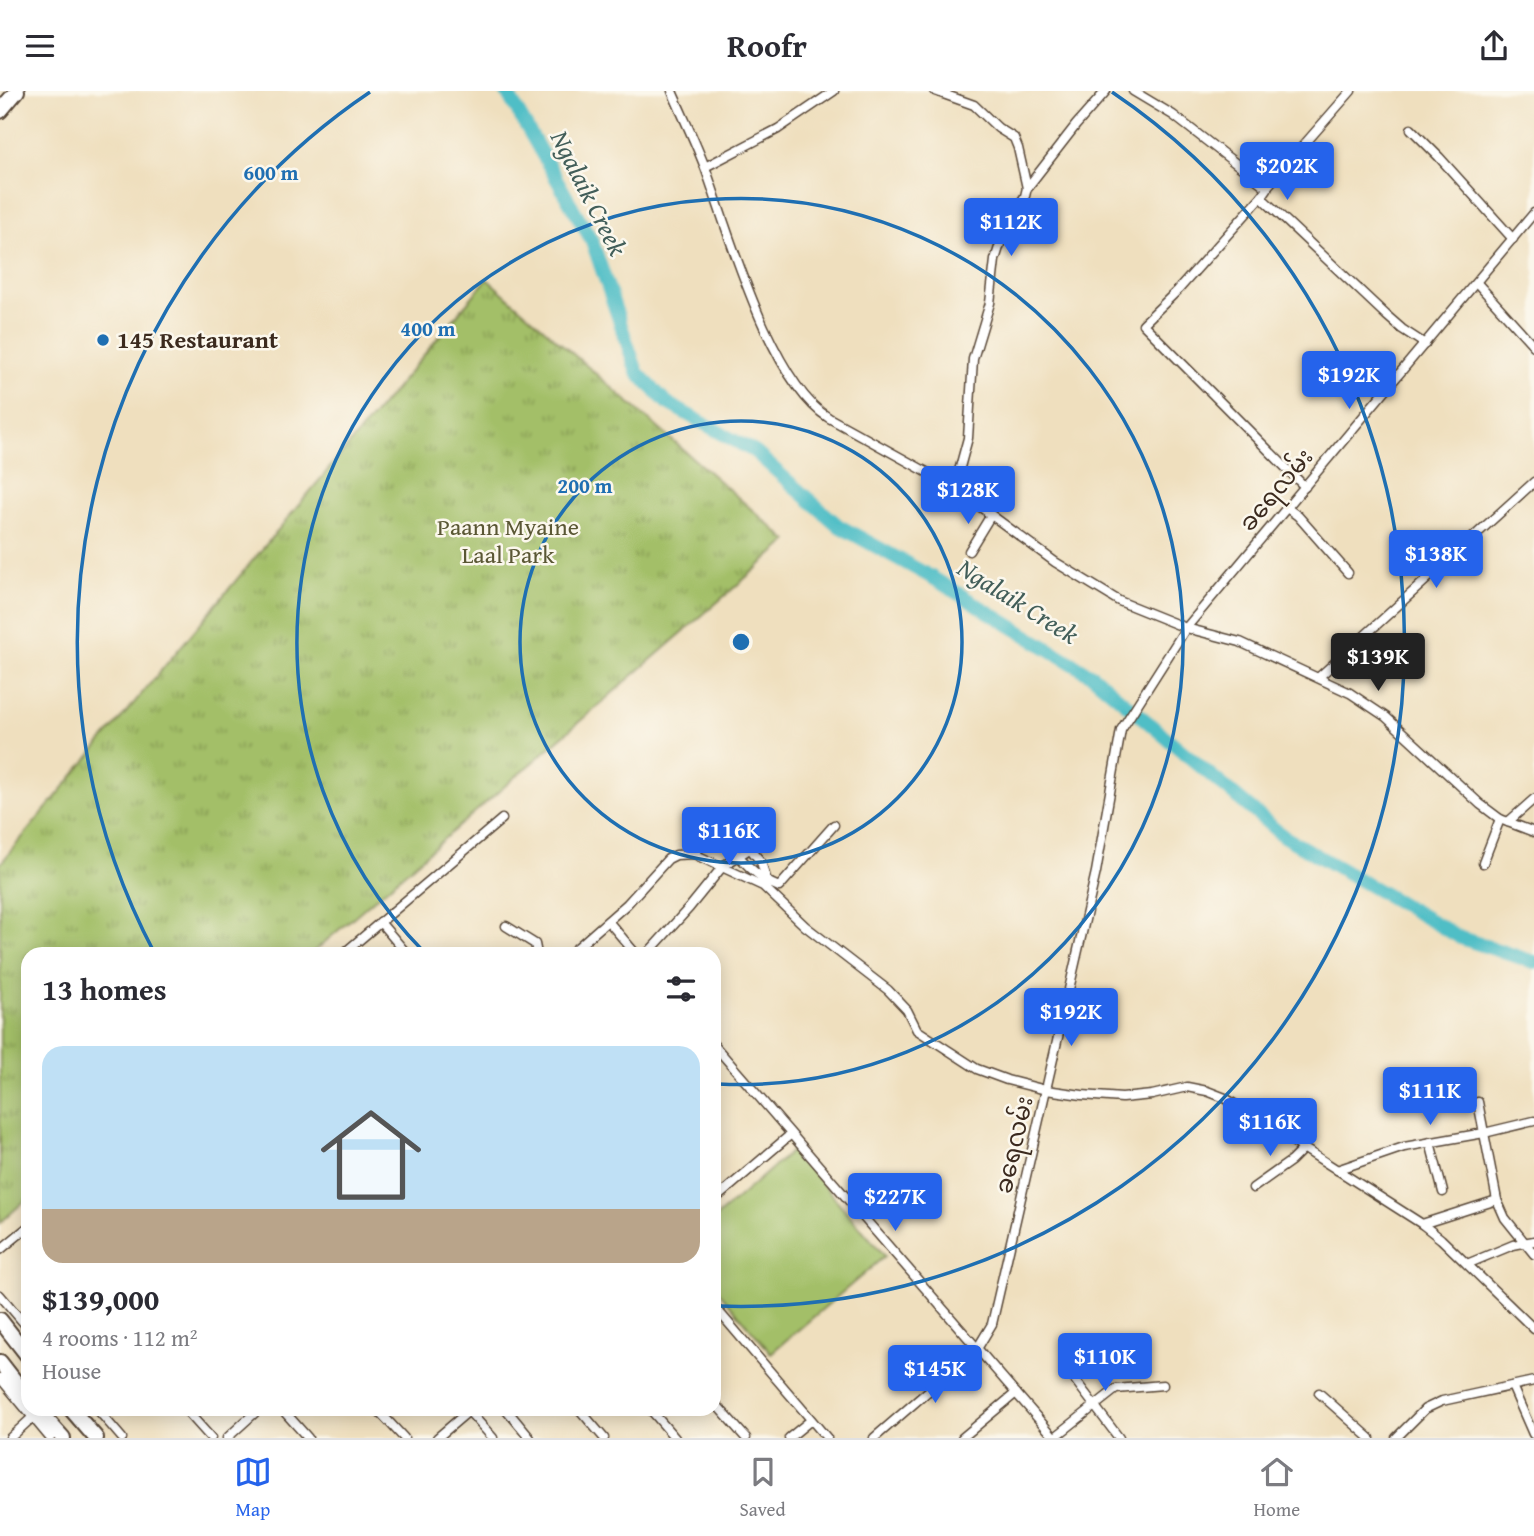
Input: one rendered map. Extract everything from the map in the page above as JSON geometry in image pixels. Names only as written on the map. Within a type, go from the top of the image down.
[{"type":"main road","points":[[0,111],[17,91]]},
{"type":"main road","points":[[0,1320],[21,1347]]},
{"type":"main road","points":[[0,1362],[21,1389]]},
{"type":"main road","points":[[40,1416],[63,1438]]},
{"type":"main road","points":[[77,1416],[96,1438]]},
{"type":"street","points":[[672,91],[705,167],[751,296],[774,346],[801,393],[820,413],[952,486],[1055,562],[1119,601],[1186,628],[1240,642],[1319,677],[1369,705],[1387,717],[1480,804],[1504,820],[1534,832]]},
{"type":"street","points":[[705,167],[778,129],[834,91]]},
{"type":"street","points":[[935,91],[974,105],[998,128],[1014,138],[1027,188]]},
{"type":"street","points":[[952,486],[968,438],[973,359],[990,303],[995,260],[1005,228],[1025,196],[1027,188],[1106,91]]},
{"type":"street","points":[[1133,91],[1173,115],[1267,187]]},
{"type":"street","points":[[1305,487],[1143,324],[1178,290],[1262,196],[1350,91]]},
{"type":"street","points":[[1411,129],[1513,239]]},
{"type":"street","points":[[1262,196],[1385,315],[1425,344]]},
{"type":"street","name":"ခရေလမ်း","points":[[874,1438],[978,1349],[992,1324],[1096,872],[1121,730],[1186,628],[1534,213]]},
{"type":"street","points":[[1477,283],[1534,346]]},
{"type":"street","points":[[1319,677],[1534,482]]},
{"type":"street","points":[[1287,508],[1298,516],[1348,573]]},
{"type":"street","points":[[970,551],[991,515]]},
{"type":"street","points":[[1483,863],[1504,820],[1534,799]]},
{"type":"street","points":[[351,947],[502,819]]},
{"type":"street","points":[[694,854],[715,829],[724,823],[730,824],[761,862],[765,883]]},
{"type":"street","points":[[578,947],[608,921],[668,859],[676,855],[694,854],[765,883],[782,885],[834,825]]},
{"type":"street","points":[[715,829],[805,926],[888,990],[906,1010],[917,1030],[977,1069],[1046,1090],[1122,1098],[1196,1088],[1225,1098],[1422,1224],[1534,1329]]},
{"type":"street","points":[[654,947],[723,866],[737,854],[751,848]]},
{"type":"street","points":[[608,921],[630,947]]},
{"type":"street","points":[[380,922],[401,947]]},
{"type":"street","points":[[506,926],[536,947]]},
{"type":"street","points":[[721,1053],[1055,1438],[1116,1389],[1164,1385]]},
{"type":"street","points":[[1478,1102],[1497,1200],[1504,1218],[1534,1254]]},
{"type":"street","points":[[1337,1170],[1404,1147],[1534,1121]]},
{"type":"street","points":[[721,1194],[790,1135]]},
{"type":"street","points":[[1430,1142],[1443,1192]]},
{"type":"street","points":[[1253,1188],[1291,1161],[1304,1148]]},
{"type":"street","points":[[1422,1224],[1497,1200]]},
{"type":"street","points":[[0,1250],[21,1234]]},
{"type":"street","points":[[1466,1264],[1513,1245],[1534,1241]]},
{"type":"street","points":[[0,1295],[21,1320]]},
{"type":"street","points":[[721,1318],[827,1438]]},
{"type":"street","points":[[1066,1368],[1119,1438]]},
{"type":"street","points":[[0,1378],[21,1398]]},
{"type":"street","points":[[1396,1438],[1425,1409],[1442,1401],[1534,1381]]},
{"type":"street","points":[[1512,1386],[1532,1434]]},
{"type":"street","points":[[966,1437],[1016,1393]]},
{"type":"street","points":[[1319,1393],[1370,1438]]},
{"type":"street","points":[[721,1410],[746,1438]]},
{"type":"street","points":[[10,1438],[32,1416]]},
{"type":"street","points":[[38,1416],[50,1438]]},
{"type":"street","points":[[103,1416],[122,1438]]},
{"type":"street","points":[[191,1416],[211,1438]]},
{"type":"street","points":[[226,1438],[251,1416]]},
{"type":"street","points":[[289,1416],[309,1438]]},
{"type":"street","points":[[384,1416],[404,1438]]},
{"type":"street","points":[[437,1438],[461,1416]]},
{"type":"street","points":[[475,1416],[493,1438]]},
{"type":"street","points":[[512,1416],[530,1438]]},
{"type":"street","points":[[585,1416],[604,1438]]},
{"type":"street","points":[[656,1416],[675,1438]]},
{"type":"street","points":[[789,1438],[811,1420]]},
{"type":"green space","name":"Paann Myaine Laal Park","points":[[487,279],[788,541],[319,947],[21,947],[21,1204],[0,1223],[0,864]]},
{"type":"green space","points":[[793,1150],[885,1256],[771,1353],[721,1294],[721,1213]]},
{"type":"waterway","name":"Ngalaik Creek","points":[[506,91],[592,241],[637,372],[667,403],[755,452],[839,526],[933,578],[1093,676],[1283,836],[1461,938],[1534,962]]},
{"type":"place","name":"145 Restaurant","points":[[103,340]]}]
